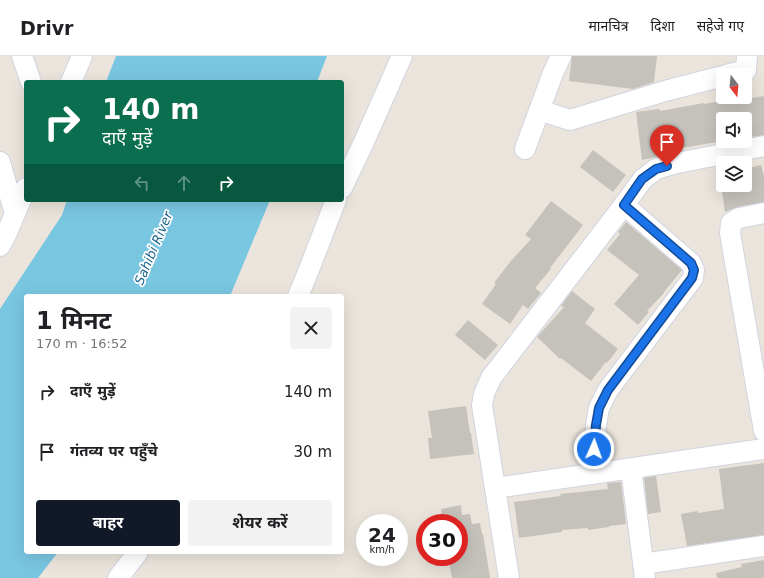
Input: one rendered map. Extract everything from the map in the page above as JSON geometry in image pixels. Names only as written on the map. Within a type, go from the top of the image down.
[{"type":"street","points":[[22,56],[30,80]]},
{"type":"street","points":[[344,184],[364,144],[402,56]]},
{"type":"street","points":[[525,149],[553,73],[561,56]]},
{"type":"street","points":[[746,68],[747,56]]},
{"type":"street","points":[[539,110],[570,120],[665,91],[716,78]]},
{"type":"street","points":[[509,578],[482,405],[484,394],[491,378],[624,205],[642,179],[656,169],[677,163],[764,146]]},
{"type":"street","points":[[0,162],[15,214]]},
{"type":"street","points":[[0,246],[24,193]]},
{"type":"street","points":[[299,294],[309,272],[335,202]]},
{"type":"street","points":[[593,474],[596,425],[599,408],[608,390],[692,278],[694,270],[691,263],[624,205]]},
{"type":"street","points":[[764,212],[739,218],[731,223],[730,233],[764,431]]},
{"type":"street","points":[[495,488],[764,449]]},
{"type":"street","points":[[631,469],[644,571],[764,546]]},
{"type":"street","points":[[118,578],[136,554]]},
{"type":"water","points":[[116,56],[327,56],[318,80],[107,80]]},
{"type":"water","name":"Sahibi River","points":[[66,202],[269,202],[231,294],[24,294],[24,554],[56,554],[38,578],[0,578],[0,309],[62,215]]},
{"type":"building","points":[[572,56],[657,56],[654,82],[633,89],[569,81]]},
{"type":"building","points":[[764,96],[764,135],[752,137],[752,112],[716,112],[716,142],[665,151],[666,154],[642,160],[636,112],[659,109],[660,111],[716,102],[716,104],[752,104],[752,98]]},
{"type":"building","points":[[593,150],[626,175],[613,192],[580,167]]},
{"type":"building","points":[[761,165],[764,176],[764,202],[737,207],[725,212],[722,192],[752,192],[752,167]]},
{"type":"building","points":[[551,201],[583,225],[550,268],[551,269],[535,288],[541,293],[528,309],[523,305],[510,324],[482,304],[496,284],[494,283],[510,262],[531,239],[525,235]]},
{"type":"building","points":[[626,222],[682,270],[664,293],[647,311],[649,312],[638,325],[614,304],[639,275],[607,250],[620,234],[618,232]]},
{"type":"building","points":[[572,291],[595,309],[585,323],[618,349],[591,381],[561,358],[560,359],[537,337],[564,307],[561,306]]},
{"type":"building","points":[[468,320],[498,345],[485,360],[455,335]]},
{"type":"building","points":[[466,406],[474,454],[430,459],[428,438],[432,438],[428,411]]},
{"type":"building","points":[[764,463],[764,535],[687,546],[681,514],[724,509],[719,469]]},
{"type":"building","points":[[656,476],[661,512],[648,514],[644,478]]},
{"type":"building","points":[[621,482],[626,524],[588,530],[588,528],[562,530],[562,532],[519,538],[514,502],[561,496],[560,494],[608,489],[607,483]]},
{"type":"building","points":[[461,505],[462,514],[442,514],[441,509]]},
{"type":"building","points":[[468,514],[470,514],[472,524],[480,523],[490,578],[452,578],[450,566],[468,566]]},
{"type":"building","points":[[764,560],[764,578],[717,578],[716,573],[742,567],[741,564]]},
{"type":"route","points":[[594,449],[599,408],[608,390],[692,278],[694,270],[691,263],[624,205],[642,179],[656,169],[667,166]]}]
